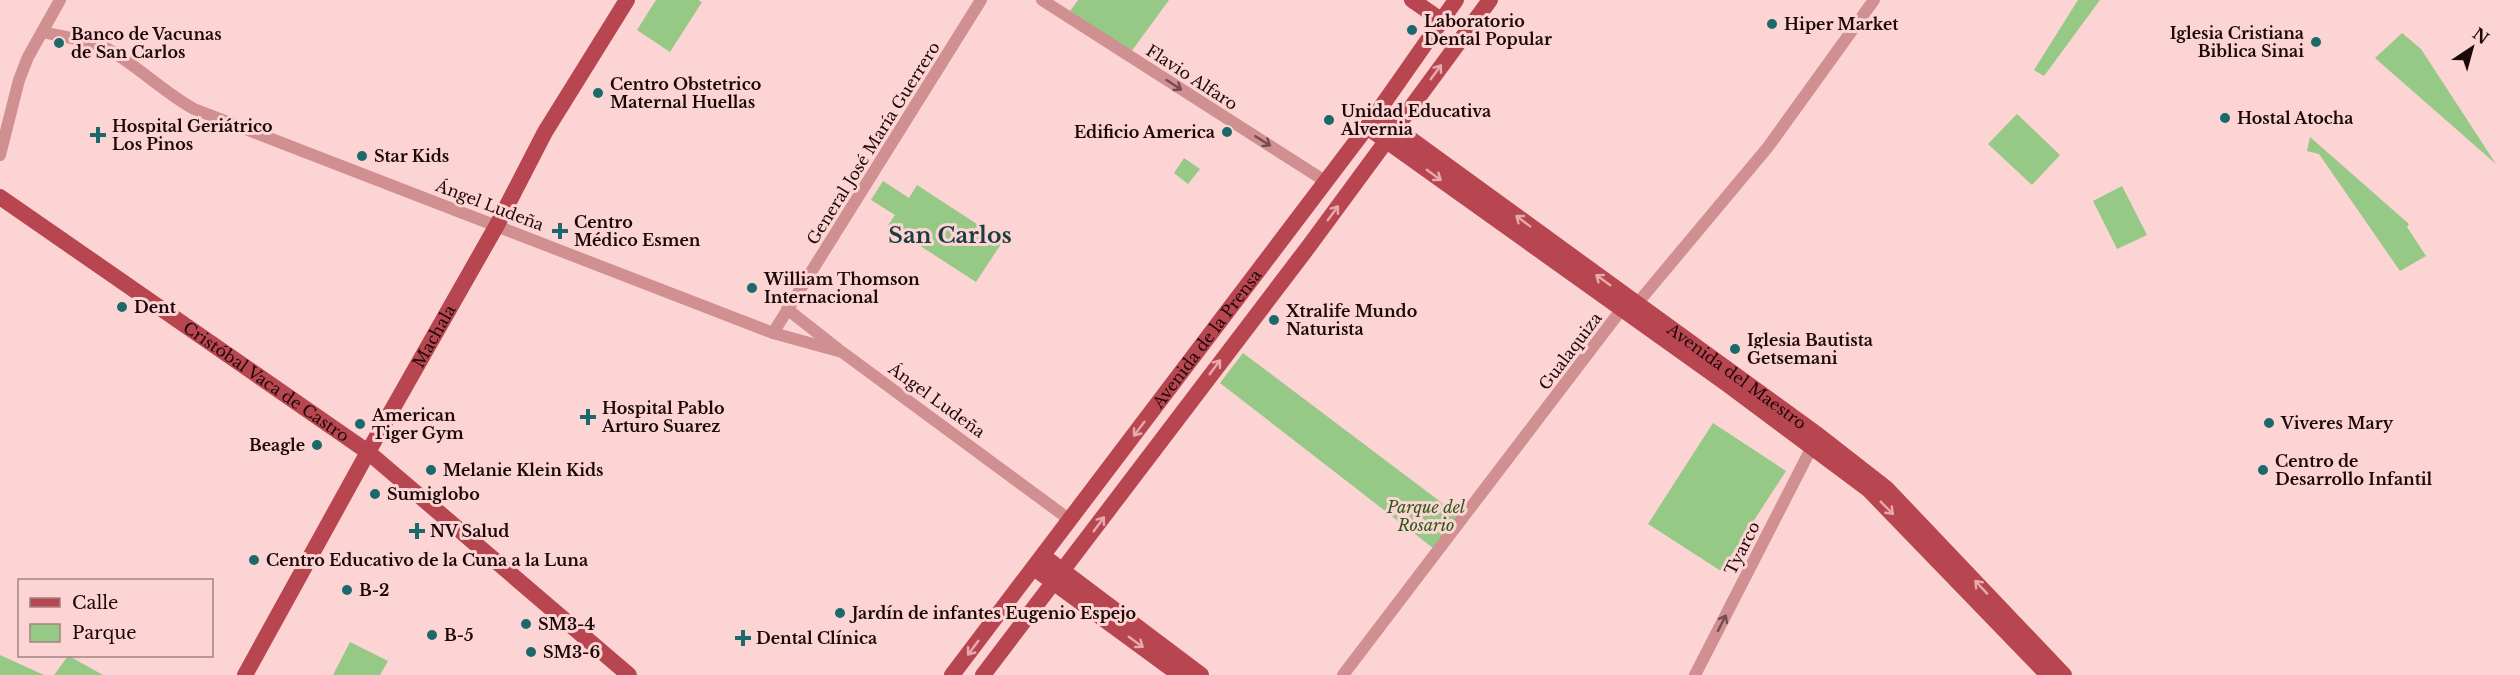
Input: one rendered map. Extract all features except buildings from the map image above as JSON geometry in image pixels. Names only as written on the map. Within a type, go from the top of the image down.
[{"type":"main road","name":"Machala","points":[[245,675],[497,225],[545,132],[627,0]]},
{"type":"main road","points":[[1412,0],[1441,20]]},
{"type":"main road","name":"Avenida de la Prensa","points":[[983,675],[1391,135],[1489,1]]},
{"type":"main road","points":[[1452,50],[1459,30],[1459,2]]},
{"type":"main road","name":"Avenida de la Prensa","points":[[952,675],[1371,121],[1441,20],[1459,2]]},
{"type":"main road","name":"Avenida del Maestro","points":[[1371,121],[1852,468],[1886,488],[1941,553],[2019,636],[2064,675]]},
{"type":"main road","name":"Cristóbal Vaca de Castro","points":[[0,197],[368,452],[629,675]]},
{"type":"main road","points":[[1038,562],[1201,675]]},
{"type":"main road","points":[[1059,577],[1180,675]]},
{"type":"main road","name":"Avenida del Maestro","points":[[2019,636],[2048,675]]},
{"type":"street","points":[[0,155],[19,80],[60,0]]},
{"type":"street","name":"General José María Guerrero","points":[[773,333],[981,0]]},
{"type":"street","name":"Flavio Alfaro","points":[[1042,0],[1325,181]]},
{"type":"street","name":"Gualaquiza","points":[[1343,675],[1629,308],[1768,147],[1874,0]]},
{"type":"street","name":"Ángel Ludeña","points":[[42,32],[95,44],[107,49],[169,95],[194,110],[773,333],[842,352],[1070,519]]},
{"type":"street","points":[[787,309],[842,352]]},
{"type":"street","name":"Tyarco","points":[[1695,675],[1815,440]]},
{"type":"green space","points":[[656,0],[698,0],[702,2],[670,52],[637,30]]},
{"type":"green space","points":[[1078,0],[1169,0],[1131,52],[1070,11]]},
{"type":"green space","points":[[2078,0],[2100,0],[2044,76],[2034,70]]},
{"type":"green space","points":[[2402,33],[2421,49],[2496,164],[2375,58]]},
{"type":"green space","points":[[2017,114],[2060,155],[2032,185],[1988,144]]},
{"type":"green space","points":[[2310,137],[2409,224],[2407,227],[2426,256],[2400,271],[2319,154],[2307,151]]},
{"type":"green space","points":[[1184,158],[1200,169],[1188,184],[1174,173]]},
{"type":"green space","points":[[883,181],[909,198],[917,185],[1003,241],[976,282],[888,225],[895,215],[871,200]]},
{"type":"green space","points":[[2122,186],[2147,235],[2117,249],[2093,201]]},
{"type":"green space","name":"Parque del Rosario","points":[[1243,353],[1458,515],[1433,548],[1220,383]]},
{"type":"green space","points":[[1713,423],[1786,471],[1721,571],[1648,524]]},
{"type":"green space","points":[[350,642],[388,661],[380,675],[333,675]]},
{"type":"green space","points":[[0,655],[44,675],[0,675]]},
{"type":"green space","points":[[67,657],[71,657],[103,675],[54,675]]},
{"type":"place","name":"Hiper Market","points":[[1772,24]]},
{"type":"place","name":"Laboratorio Dental Popular","points":[[1412,30]]},
{"type":"place","name":"Iglesia Cristiana Biblica Sinai","points":[[2316,42]]},
{"type":"place","name":"Banco de Vacunas de San Carlos","points":[[59,43]]},
{"type":"place","name":"Centro Obstetrico Maternal Huellas","points":[[598,93]]},
{"type":"place","name":"Hostal Atocha","points":[[2225,118]]},
{"type":"place","name":"Unidad Educativa Alvernia","points":[[1329,120]]},
{"type":"place","name":"Edificio America","points":[[1227,132]]},
{"type":"place","name":"Hospital Geriátrico Los Pinos","points":[[98,135]]},
{"type":"place","name":"Star Kids","points":[[362,156]]},
{"type":"place","name":"Centro Médico Esmen","points":[[560,231]]},
{"type":"place","name":"William Thomson Internacional","points":[[752,288]]},
{"type":"place","name":"Dent","points":[[122,307]]},
{"type":"place","name":"Xtralife Mundo Naturista","points":[[1274,320]]},
{"type":"place","name":"Iglesia Bautista Getsemani","points":[[1735,349]]},
{"type":"place","name":"Hospital Pablo Arturo Suarez","points":[[588,417]]},
{"type":"place","name":"Viveres Mary","points":[[2269,423]]},
{"type":"place","name":"American Tiger Gym","points":[[360,424]]},
{"type":"place","name":"Beagle","points":[[317,445]]},
{"type":"place","name":"Melanie Klein Kids","points":[[431,470]]},
{"type":"place","name":"Centro de Desarrollo Infantil","points":[[2263,470]]},
{"type":"place","name":"Sumiglobo","points":[[375,494]]},
{"type":"place","name":"NV Salud","points":[[417,531]]},
{"type":"place","name":"Centro Educativo de la Cuna a la Luna","points":[[254,560]]},
{"type":"place","name":"B-2","points":[[347,590]]},
{"type":"place","name":"Jardín de infantes Eugenio Espejo","points":[[840,613]]},
{"type":"place","name":"SM3-4","points":[[526,624]]},
{"type":"place","name":"B-5","points":[[432,635]]},
{"type":"place","name":"Dental Clínica","points":[[743,638]]},
{"type":"place","name":"SM3-6","points":[[531,652]]},
{"type":"district","name":"San Carlos","points":[[950,235]]}]
